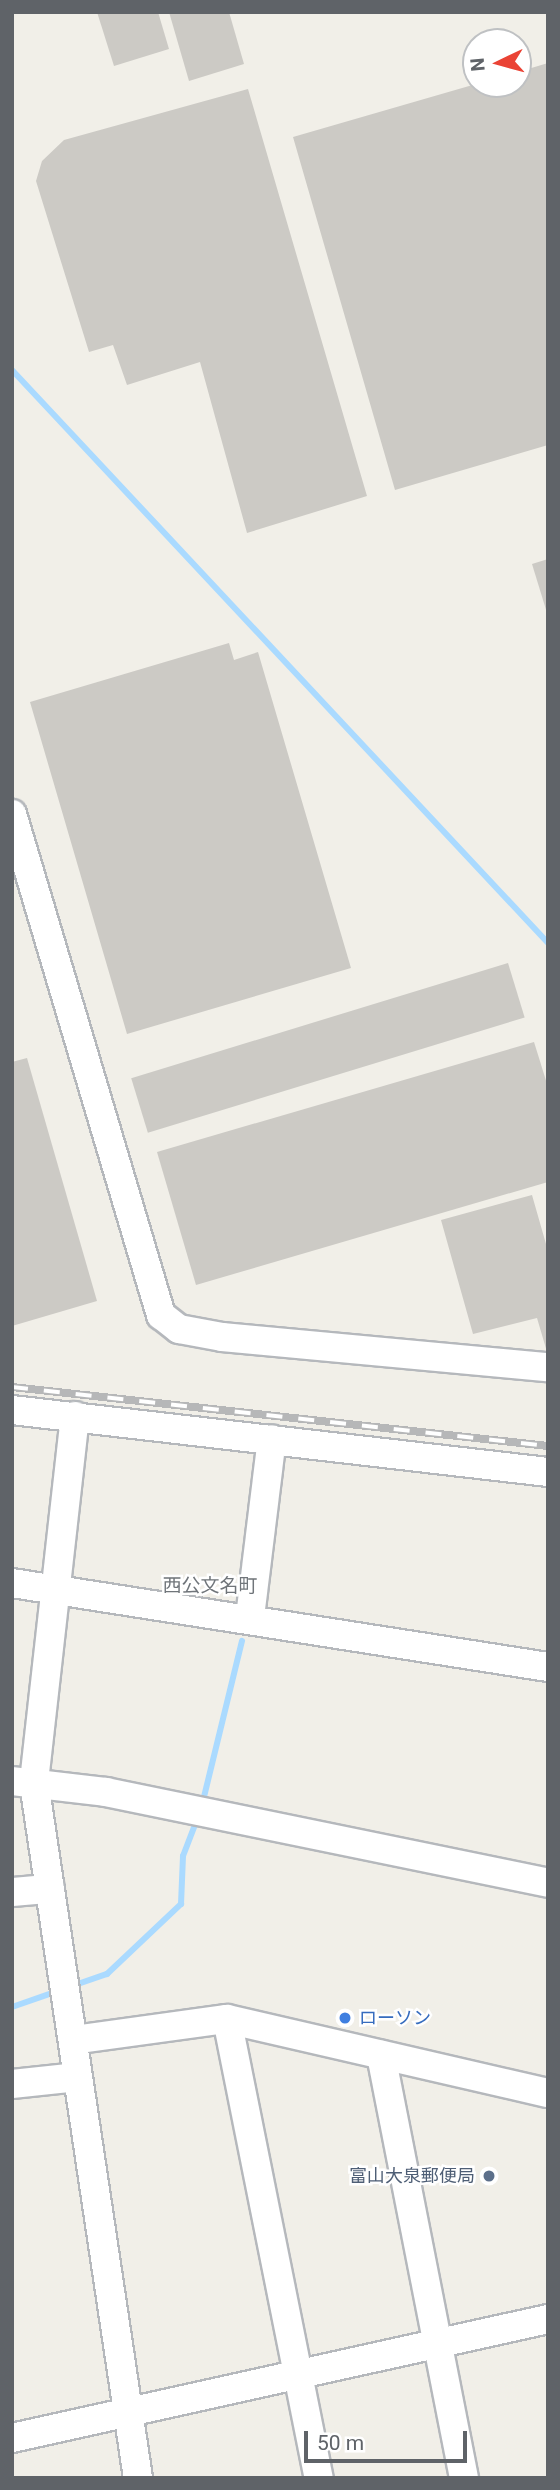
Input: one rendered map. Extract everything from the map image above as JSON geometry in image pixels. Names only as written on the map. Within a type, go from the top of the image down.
[{"type":"street","points":[[12,814],[160,1315],[179,1329],[222,1337],[548,1367]]},
{"type":"street","points":[[12,1410],[548,1472]]},
{"type":"street","points":[[75,1416],[53,1586],[23,1782],[50,1889],[138,2478]]},
{"type":"street","points":[[250,1617],[272,1439]]},
{"type":"street","points":[[12,1583],[53,1586],[548,1667]]},
{"type":"street","points":[[23,1782],[106,1792],[548,1884]]},
{"type":"street","points":[[12,1892],[50,1889]]},
{"type":"street","points":[[72,2040],[227,2019],[548,2092]]},
{"type":"street","points":[[227,2019],[319,2478]]},
{"type":"street","points":[[382,2055],[464,2478]]},
{"type":"street","points":[[12,2084],[78,2077]]},
{"type":"street","points":[[12,2438],[128,2409],[548,2319]]},
{"type":"building","points":[[97,12],[158,12],[169,49],[114,66]]},
{"type":"building","points":[[169,12],[229,12],[244,64],[189,81]]},
{"type":"building","points":[[548,63],[548,445],[395,490],[293,137],[462,88],[462,98],[532,98],[532,68]]},
{"type":"building","points":[[248,89],[367,496],[247,533],[200,362],[127,385],[113,345],[89,352],[36,181],[42,161],[64,140]]},
{"type":"building","points":[[548,559],[548,613],[547,613],[532,564]]},
{"type":"building","points":[[229,643],[234,660],[258,652],[351,968],[127,1034],[30,702]]},
{"type":"building","points":[[508,963],[525,1018],[148,1133],[131,1078]]},
{"type":"building","points":[[534,1042],[548,1087],[548,1182],[196,1285],[157,1152]]},
{"type":"building","points":[[27,1058],[97,1301],[12,1326],[12,1062]]},
{"type":"building","points":[[532,1195],[548,1251],[547,1352],[537,1318],[473,1334],[441,1220]]},
{"type":"waterway","points":[[12,370],[548,943]]},
{"type":"waterway","points":[[202,1805],[242,1641]]},
{"type":"waterway","points":[[72,1986],[107,1974],[181,1904],[183,1856],[197,1819]]},
{"type":"waterway","points":[[12,2007],[58,1991]]},
{"type":"railway","points":[[12,1387],[548,1446]]},
{"type":"place","name":"ローソン","points":[[345,2018]]},
{"type":"place","name":"富山大泉郵便局","points":[[489,2176]]},
{"type":"district","name":"西公文名町","points":[[210,1586]]}]
